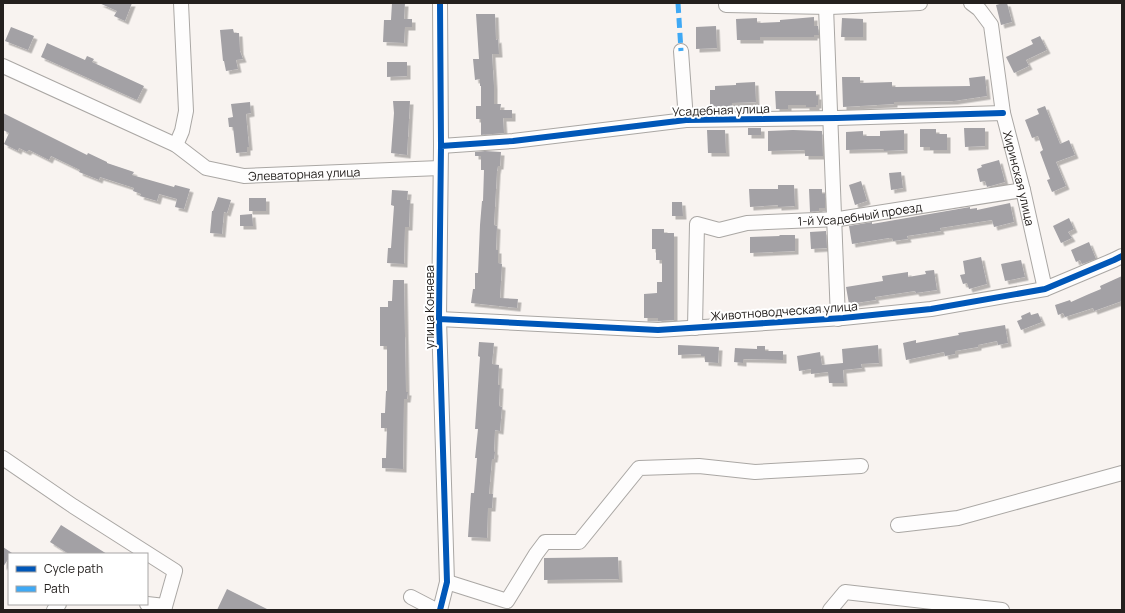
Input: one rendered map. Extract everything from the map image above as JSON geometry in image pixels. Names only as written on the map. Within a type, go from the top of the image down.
[{"type":"street","points":[[176,145],[182,131],[186,112],[181,3]]},
{"type":"street","name":"улица Коняева","points":[[440,3],[441,146],[439,319],[447,582],[440,610]]},
{"type":"street","points":[[726,5],[826,7],[920,3]]},
{"type":"street","name":"Хиринская улица","points":[[971,3],[979,9],[991,25],[1003,113],[1023,190],[1045,289]]},
{"type":"street","points":[[826,7],[838,319]]},
{"type":"street","points":[[680,51],[686,120]]},
{"type":"street","name":"Элеваторная улица","points":[[3,66],[176,145],[206,168],[244,176],[440,168]]},
{"type":"street","name":"Усадебная улица","points":[[441,146],[513,141],[686,120],[831,118],[1003,113]]},
{"type":"street","name":"1-й Усадебный проезд","points":[[695,328],[697,224],[718,230],[747,223],[834,219],[1023,190]]},
{"type":"street","name":"Животноводческая улица","points":[[439,319],[658,330],[838,319],[931,309],[1045,289],[1122,256]]},
{"type":"street","points":[[3,458],[72,506],[148,553]]},
{"type":"street","points":[[447,582],[507,601],[536,554],[546,542],[579,542],[639,468],[699,466],[755,472],[861,466]]},
{"type":"street","points":[[898,526],[958,518],[1122,473]]},
{"type":"street","points":[[148,553],[175,570],[165,608],[148,604]]},
{"type":"street","points":[[830,610],[845,592],[1002,610]]},
{"type":"street","points":[[411,597],[436,610]]},
{"type":"building","points":[[99,3],[132,3],[125,21],[114,16],[117,11]]},
{"type":"building","points":[[392,3],[405,3],[404,19],[412,19],[412,27],[405,27],[404,43],[383,42],[384,20],[391,20]]},
{"type":"building","points":[[1007,3],[1012,22],[1001,25],[996,5]]},
{"type":"building","points":[[476,14],[495,14],[496,40],[498,39],[499,54],[492,54],[494,104],[501,104],[500,110],[512,110],[512,118],[503,118],[504,133],[481,135],[481,119],[476,119],[476,106],[481,106],[481,86],[480,79],[475,80],[473,59],[479,59]]},
{"type":"building","points":[[814,17],[814,26],[818,26],[819,35],[814,35],[814,37],[760,37],[760,40],[737,40],[736,19],[757,18],[757,23],[780,22],[780,20]]},
{"type":"building","points":[[842,18],[863,19],[863,37],[841,37]]},
{"type":"building","points":[[716,26],[717,48],[696,49],[696,27]]},
{"type":"building","points":[[11,27],[34,36],[28,50],[5,41]]},
{"type":"building","points":[[233,29],[234,33],[239,33],[240,51],[243,59],[236,60],[238,69],[226,71],[223,61],[220,30]]},
{"type":"building","points":[[1040,36],[1047,50],[1026,60],[1029,66],[1014,73],[1006,57],[1033,44],[1031,40]]},
{"type":"building","points":[[47,43],[85,60],[87,56],[94,59],[92,62],[144,86],[137,100],[41,57]]},
{"type":"building","points":[[387,62],[407,62],[407,76],[387,77]]},
{"type":"building","points":[[985,76],[987,96],[954,101],[894,102],[894,104],[843,107],[842,77],[860,77],[860,83],[892,82],[892,87],[894,87],[970,86],[969,78]]},
{"type":"building","points":[[755,82],[756,102],[732,103],[732,111],[710,111],[710,90],[715,90],[715,86]]},
{"type":"building","points":[[775,91],[816,91],[816,96],[818,96],[818,105],[816,105],[816,107],[806,107],[806,105],[788,105],[788,109],[776,109]]},
{"type":"building","points":[[393,101],[410,101],[407,155],[391,153],[394,113]]},
{"type":"building","points":[[250,102],[251,113],[246,114],[249,147],[247,147],[247,152],[236,153],[233,127],[229,127],[228,118],[233,117],[231,104]]},
{"type":"building","points":[[1045,106],[1060,144],[1069,140],[1075,155],[1056,162],[1066,186],[1052,192],[1047,180],[1050,179],[1040,152],[1043,150],[1038,136],[1032,138],[1025,120],[1039,114],[1037,109]]},
{"type":"building","points":[[3,113],[87,155],[88,153],[107,163],[134,172],[132,175],[174,187],[175,185],[190,189],[184,209],[175,207],[177,199],[159,194],[157,201],[140,196],[141,194],[133,191],[134,188],[100,177],[99,180],[79,172],[80,170],[51,156],[49,160],[29,150],[27,152],[19,148],[18,151],[4,144],[9,133],[3,130]]},
{"type":"building","points":[[748,128],[761,128],[761,135],[748,135]]},
{"type":"building","points":[[964,128],[985,128],[985,146],[965,147]]},
{"type":"building","points":[[920,129],[936,129],[936,134],[947,134],[947,150],[930,150],[930,147],[920,147]]},
{"type":"building","points":[[707,130],[725,130],[726,153],[708,153]]},
{"type":"building","points":[[904,130],[904,150],[846,150],[846,132],[863,131],[863,136],[880,136],[880,131]]},
{"type":"building","points":[[768,131],[822,131],[823,156],[805,156],[805,150],[768,151]]},
{"type":"building","points":[[475,152],[501,152],[500,166],[498,166],[497,171],[494,225],[497,226],[496,250],[498,250],[498,263],[502,264],[500,298],[518,299],[517,308],[471,303],[473,289],[475,289],[475,273],[478,273],[484,170],[481,170],[481,156],[475,156]]},
{"type":"building","points":[[999,160],[1005,182],[987,187],[985,181],[980,182],[977,169],[982,167],[981,165]]},
{"type":"building","points":[[901,172],[903,188],[891,190],[889,173]]},
{"type":"building","points":[[861,181],[867,201],[855,205],[849,185]]},
{"type":"building","points":[[778,185],[794,185],[795,206],[778,207],[778,205],[750,207],[749,189],[778,189]]},
{"type":"building","points":[[809,189],[822,189],[822,194],[825,194],[825,208],[819,208],[819,211],[810,212]]},
{"type":"building","points":[[392,190],[408,191],[407,200],[410,200],[409,227],[405,227],[404,264],[387,263],[388,248],[391,248],[394,206],[391,205]]},
{"type":"building","points":[[218,197],[231,200],[227,213],[224,212],[222,234],[210,233],[212,211]]},
{"type":"building","points":[[249,198],[266,198],[266,211],[249,211]]},
{"type":"building","points":[[672,202],[682,202],[683,216],[672,216]]},
{"type":"building","points":[[1010,203],[1014,222],[994,227],[992,220],[940,228],[941,231],[907,236],[908,239],[893,241],[892,238],[889,238],[852,244],[849,226],[872,222],[872,224],[970,207],[970,209],[977,208],[977,210]]},
{"type":"building","points":[[252,214],[253,226],[240,226],[240,215]]},
{"type":"building","points":[[1069,218],[1074,229],[1068,232],[1072,238],[1061,243],[1053,226]]},
{"type":"building","points":[[652,229],[664,229],[664,233],[674,233],[674,320],[658,321],[658,318],[644,318],[644,294],[657,293],[657,282],[662,282],[662,260],[656,260],[656,249],[652,249]]},
{"type":"building","points":[[826,231],[827,248],[811,249],[810,232]]},
{"type":"building","points":[[779,235],[795,235],[795,251],[750,253],[750,237],[780,236]]},
{"type":"building","points":[[1089,242],[1096,259],[1082,264],[1080,260],[1076,262],[1071,250]]},
{"type":"building","points":[[981,257],[987,284],[969,289],[967,283],[963,284],[960,275],[965,274],[963,261]]},
{"type":"building","points":[[1021,260],[1025,277],[1005,281],[1001,264]]},
{"type":"building","points":[[934,270],[937,290],[916,293],[915,291],[875,297],[876,300],[849,304],[846,287],[883,281],[882,276],[908,272],[908,277],[926,274],[925,271]]},
{"type":"building","points":[[1122,276],[1122,301],[1094,311],[1093,308],[1065,317],[1063,313],[1058,315],[1055,305],[1070,300],[1071,302],[1101,289],[1100,286]]},
{"type":"building","points":[[393,280],[404,280],[406,392],[408,392],[407,399],[404,399],[403,469],[382,468],[382,458],[386,458],[387,428],[381,428],[381,413],[385,413],[387,391],[387,346],[380,346],[380,307],[388,307],[388,301],[392,301]]},
{"type":"building","points":[[1030,312],[1031,315],[1038,313],[1042,322],[1021,330],[1017,321],[1022,319],[1021,316]]},
{"type":"building","points":[[1005,325],[1008,343],[998,345],[997,341],[978,345],[978,347],[955,351],[955,354],[945,356],[944,352],[906,360],[903,343],[916,340],[916,343],[959,335],[958,333]]},
{"type":"building","points":[[479,342],[494,343],[492,364],[499,365],[499,406],[502,407],[500,431],[495,430],[495,452],[494,459],[492,459],[489,494],[493,494],[492,508],[488,508],[487,538],[468,537],[471,493],[474,493],[477,458],[475,458],[478,429],[475,429],[480,357],[478,356]]},
{"type":"building","points":[[678,345],[719,347],[718,363],[705,362],[705,356],[701,356],[701,354],[678,355]]},
{"type":"building","points":[[878,345],[879,363],[861,364],[862,368],[843,370],[844,383],[829,383],[828,372],[811,374],[811,369],[799,371],[797,356],[820,352],[822,365],[843,363],[842,349]]},
{"type":"building","points":[[757,346],[765,346],[765,351],[783,351],[783,360],[743,359],[743,363],[734,362],[735,348],[757,349]]},
{"type":"building","points":[[61,525],[105,553],[67,553],[50,542]]},
{"type":"building","points":[[3,547],[12,553],[8,553],[8,560],[3,567]]},
{"type":"building","points":[[618,557],[619,579],[544,580],[544,558]]},
{"type":"building","points":[[227,589],[269,610],[217,610]]},
{"type":"marked path","points":[[678,3],[681,51]]},
{"type":"cycle path","points":[[440,3],[441,146],[439,319],[447,582],[440,610]]},
{"type":"cycle path","points":[[441,146],[513,141],[686,120],[837,118],[1003,113]]},
{"type":"cycle path","points":[[439,319],[658,330],[843,318],[931,309],[1045,289],[1122,256]]}]
